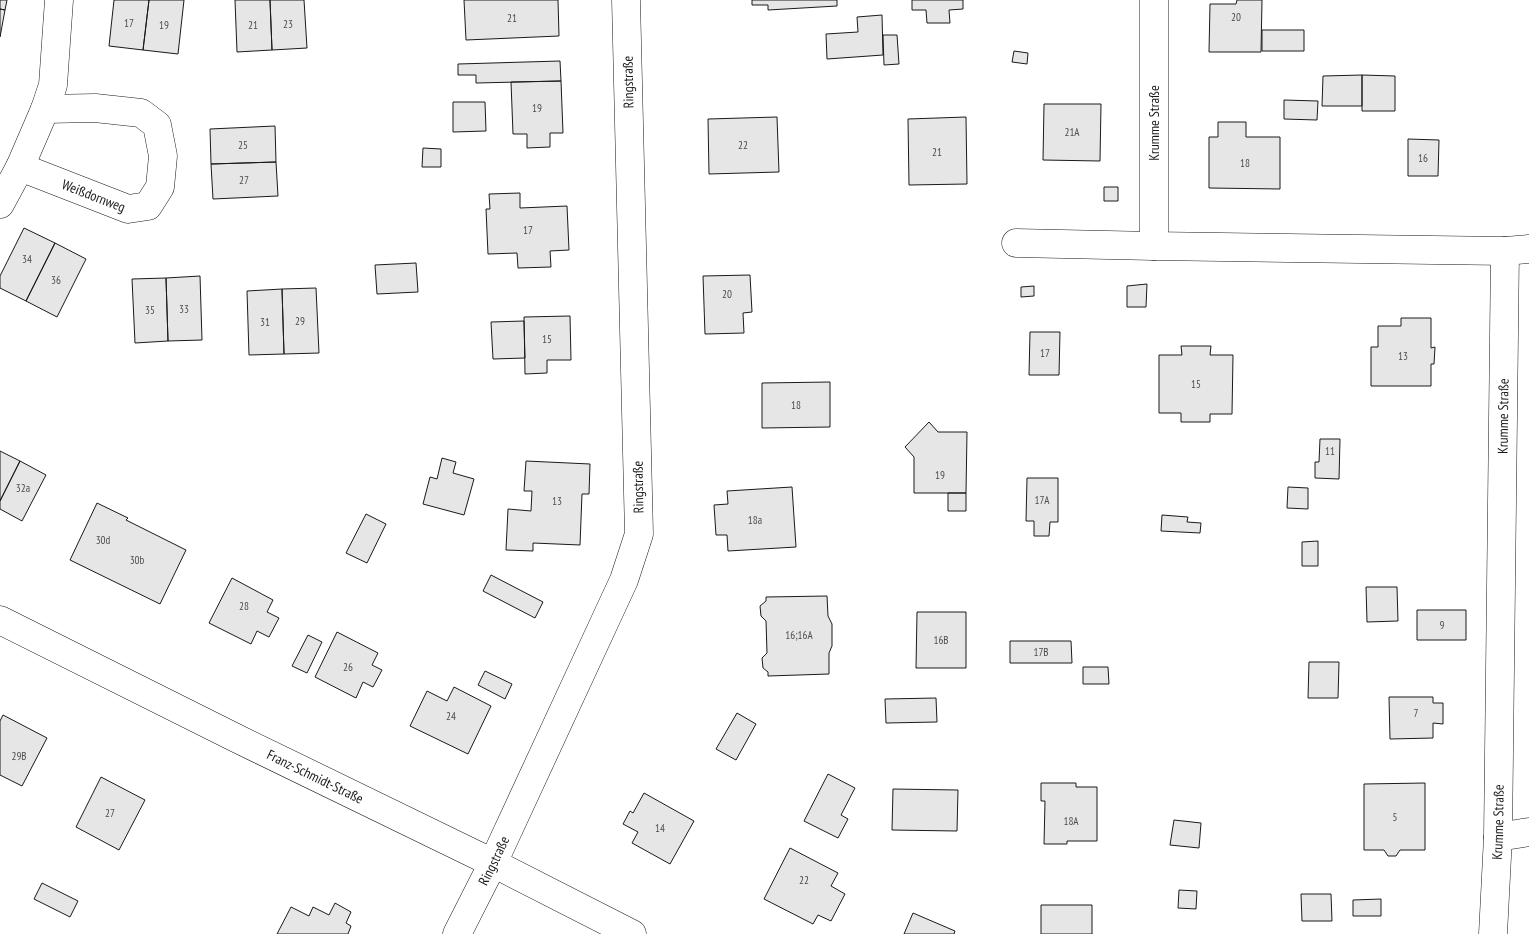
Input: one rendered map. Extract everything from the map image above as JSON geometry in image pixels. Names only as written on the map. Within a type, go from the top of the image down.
[{"type":"street","points":[[0,204],[20,167],[45,109],[53,84],[59,0]]},
{"type":"street","name":"Ringstraße","points":[[457,934],[493,863],[624,580],[639,534],[626,0]]},
{"type":"street","name":"Krumme Straße","points":[[1154,0],[1154,246]]},
{"type":"street","name":"Weißdornweg","points":[[20,167],[128,209],[148,206],[160,187],[163,156],[157,125],[141,114],[95,108],[45,109]]},
{"type":"street","name":"Krumme Straße","points":[[1016,243],[1517,250],[1498,837],[1493,934]]},
{"type":"street","name":"Franz-Schmidt-Straße","points":[[0,620],[238,739],[493,863],[632,934]]},
{"type":"street","points":[[1498,837],[1529,832]]},
{"type":"building","points":[[0,0],[7,0],[5,10],[0,9]]},
{"type":"building","points":[[114,0],[149,0],[143,50],[109,46]]},
{"type":"building","points":[[149,0],[184,0],[178,54],[143,50]]},
{"type":"building","points":[[235,0],[270,0],[272,50],[237,52]]},
{"type":"building","points":[[270,0],[304,0],[307,48],[272,50]]},
{"type":"building","points":[[464,0],[558,0],[559,36],[466,40]]},
{"type":"building","points":[[752,0],[837,0],[837,6],[768,10],[768,5],[752,5]]},
{"type":"building","points":[[912,0],[963,0],[963,9],[949,10],[950,23],[927,23],[926,10],[912,10]]},
{"type":"building","points":[[1237,0],[1262,0],[1261,52],[1209,52],[1210,4],[1236,4]]},
{"type":"building","points":[[0,9],[5,10],[0,37]]},
{"type":"building","points":[[882,15],[883,55],[827,59],[826,34],[858,32],[857,17]]},
{"type":"building","points":[[1262,30],[1304,30],[1304,51],[1262,51]]},
{"type":"building","points":[[883,35],[897,35],[899,64],[884,65]]},
{"type":"building","points":[[1014,51],[1028,53],[1027,64],[1012,62]]},
{"type":"building","points":[[560,61],[561,81],[476,83],[476,75],[458,75],[458,64]]},
{"type":"building","points":[[1362,75],[1362,106],[1322,106],[1323,76]]},
{"type":"building","points":[[1362,75],[1395,76],[1395,111],[1362,111]]},
{"type":"building","points":[[561,81],[563,133],[550,133],[550,147],[527,148],[527,134],[513,134],[511,82]]},
{"type":"building","points":[[1284,100],[1318,101],[1317,120],[1284,119]]},
{"type":"building","points":[[453,102],[485,102],[486,131],[453,132]]},
{"type":"building","points":[[1044,104],[1101,104],[1100,161],[1043,160]]},
{"type":"building","points":[[777,117],[779,172],[709,174],[708,119]]},
{"type":"building","points":[[966,117],[967,184],[909,185],[908,119]]},
{"type":"building","points":[[1218,122],[1246,122],[1246,137],[1280,137],[1280,189],[1209,188],[1209,137],[1218,137]]},
{"type":"building","points":[[275,126],[276,162],[211,164],[210,129]]},
{"type":"building","points":[[1408,139],[1439,140],[1438,176],[1408,176]]},
{"type":"building","points":[[423,148],[441,149],[441,167],[422,167]]},
{"type":"building","points":[[276,162],[278,196],[213,199],[211,164]]},
{"type":"building","points":[[1104,187],[1118,187],[1118,201],[1104,201]]},
{"type":"building","points":[[520,193],[520,208],[567,206],[569,250],[550,251],[551,267],[518,268],[517,253],[488,254],[486,209],[490,209],[489,194]]},
{"type":"building","points":[[24,228],[55,243],[26,301],[0,288],[0,276]]},
{"type":"building","points":[[55,243],[86,259],[57,317],[26,301]]},
{"type":"building","points":[[416,263],[418,292],[377,294],[375,265]]},
{"type":"building","points":[[750,275],[752,312],[743,313],[744,333],[705,334],[703,276]]},
{"type":"building","points":[[200,276],[202,340],[168,341],[166,278]]},
{"type":"building","points":[[166,278],[168,341],[135,343],[132,279]]},
{"type":"building","points":[[1147,284],[1146,307],[1127,307],[1127,286]]},
{"type":"building","points":[[1034,286],[1034,296],[1021,297],[1021,287]]},
{"type":"building","points":[[316,288],[319,353],[284,354],[282,289]]},
{"type":"building","points":[[282,289],[284,354],[249,355],[247,291]]},
{"type":"building","points":[[570,316],[571,360],[547,360],[547,373],[525,374],[524,317]]},
{"type":"building","points":[[1401,318],[1431,318],[1431,348],[1435,347],[1434,364],[1431,364],[1431,386],[1371,386],[1371,347],[1378,347],[1378,326],[1401,326]]},
{"type":"building","points":[[524,321],[525,358],[493,359],[491,322]]},
{"type":"building","points":[[1030,332],[1060,332],[1059,375],[1029,375]]},
{"type":"building","points":[[1181,346],[1211,346],[1210,355],[1233,355],[1232,414],[1210,414],[1210,422],[1181,422],[1181,413],[1159,413],[1159,355],[1182,355]]},
{"type":"building","points":[[830,382],[830,427],[762,428],[762,383]]},
{"type":"building","points":[[929,422],[938,432],[967,432],[966,493],[914,493],[914,457],[905,447]]},
{"type":"building","points":[[1320,439],[1340,439],[1339,479],[1315,478],[1315,462],[1319,462]]},
{"type":"building","points":[[0,451],[20,461],[0,501]]},
{"type":"building","points":[[442,458],[456,462],[453,473],[474,479],[464,515],[423,504],[430,477],[437,479]]},
{"type":"building","points":[[20,461],[46,475],[22,521],[0,509],[0,501]]},
{"type":"building","points":[[526,461],[590,464],[589,494],[582,494],[580,545],[533,543],[533,551],[506,550],[508,509],[531,511],[532,491],[524,491]]},
{"type":"building","points":[[1027,478],[1058,478],[1058,522],[1050,522],[1049,536],[1034,536],[1034,521],[1026,521]]},
{"type":"building","points":[[792,487],[796,547],[728,551],[727,535],[716,535],[714,505],[728,504],[727,491]]},
{"type":"building","points":[[1288,487],[1308,488],[1308,509],[1287,508]]},
{"type":"building","points":[[948,493],[966,493],[966,511],[948,511]]},
{"type":"building","points":[[97,503],[186,550],[160,604],[70,560]]},
{"type":"building","points":[[366,514],[386,524],[367,563],[346,553]]},
{"type":"building","points":[[1162,515],[1188,517],[1187,522],[1201,523],[1200,533],[1161,531]]},
{"type":"building","points":[[1318,541],[1318,566],[1302,566],[1302,542]]},
{"type":"building","points":[[491,575],[543,602],[535,618],[483,591]]},
{"type":"building","points":[[232,578],[273,600],[267,612],[279,618],[269,637],[257,631],[251,644],[209,623]]},
{"type":"building","points":[[1366,587],[1397,587],[1398,621],[1367,622]]},
{"type":"building","points":[[827,596],[828,616],[832,624],[829,674],[768,676],[768,672],[763,668],[762,658],[767,653],[766,621],[761,616],[760,606],[766,601],[766,597]]},
{"type":"building","points":[[1417,610],[1466,610],[1466,640],[1417,640]]},
{"type":"building","points":[[917,612],[966,612],[966,668],[916,668]]},
{"type":"building","points":[[337,632],[378,653],[372,665],[382,670],[373,687],[363,682],[356,698],[315,677]]},
{"type":"building","points":[[308,635],[322,642],[307,673],[292,666]]},
{"type":"building","points":[[1010,641],[1071,641],[1072,663],[1010,663]]},
{"type":"building","points":[[1309,662],[1339,662],[1338,698],[1308,698]]},
{"type":"building","points":[[1083,667],[1108,667],[1109,684],[1083,684]]},
{"type":"building","points":[[485,671],[512,684],[505,699],[478,685]]},
{"type":"building","points":[[454,687],[491,706],[468,754],[410,726],[427,691],[447,701]]},
{"type":"building","points":[[1389,697],[1433,697],[1433,703],[1443,703],[1443,724],[1433,723],[1433,738],[1390,739]]},
{"type":"building","points":[[936,698],[937,722],[886,723],[885,699]]},
{"type":"building","points":[[737,713],[756,724],[736,760],[716,749]]},
{"type":"building","points":[[3,715],[47,738],[22,786],[0,775],[0,721]]},
{"type":"building","points":[[828,774],[855,788],[841,815],[848,819],[838,838],[804,821]]},
{"type":"building","points":[[101,777],[145,800],[119,850],[76,827]]},
{"type":"building","points":[[1041,783],[1076,783],[1076,787],[1097,787],[1097,841],[1067,841],[1067,844],[1044,844],[1045,801],[1041,801]]},
{"type":"building","points":[[1425,783],[1425,850],[1400,850],[1396,856],[1388,856],[1384,850],[1364,850],[1364,784]]},
{"type":"building","points":[[893,789],[958,790],[957,831],[892,830]]},
{"type":"building","points":[[644,793],[694,821],[670,864],[632,843],[638,832],[623,824],[630,811],[633,813]]},
{"type":"building","points":[[1174,820],[1201,823],[1199,848],[1170,845]]},
{"type":"building","points":[[790,848],[838,873],[831,886],[845,894],[831,921],[818,915],[813,924],[764,899]]},
{"type":"building","points":[[42,883],[78,901],[70,917],[34,899]]},
{"type":"building","points":[[1179,890],[1197,891],[1196,909],[1178,908]]},
{"type":"building","points":[[1301,894],[1331,894],[1332,921],[1302,921]]},
{"type":"building","points":[[1381,899],[1381,916],[1353,916],[1353,900]]},
{"type":"building","points":[[335,903],[351,912],[346,923],[351,926],[348,934],[277,934],[291,907],[309,916],[313,907],[329,915]]},
{"type":"building","points":[[1041,905],[1092,905],[1092,934],[1041,934]]},
{"type":"building","points":[[913,913],[955,931],[954,934],[904,934]]}]
